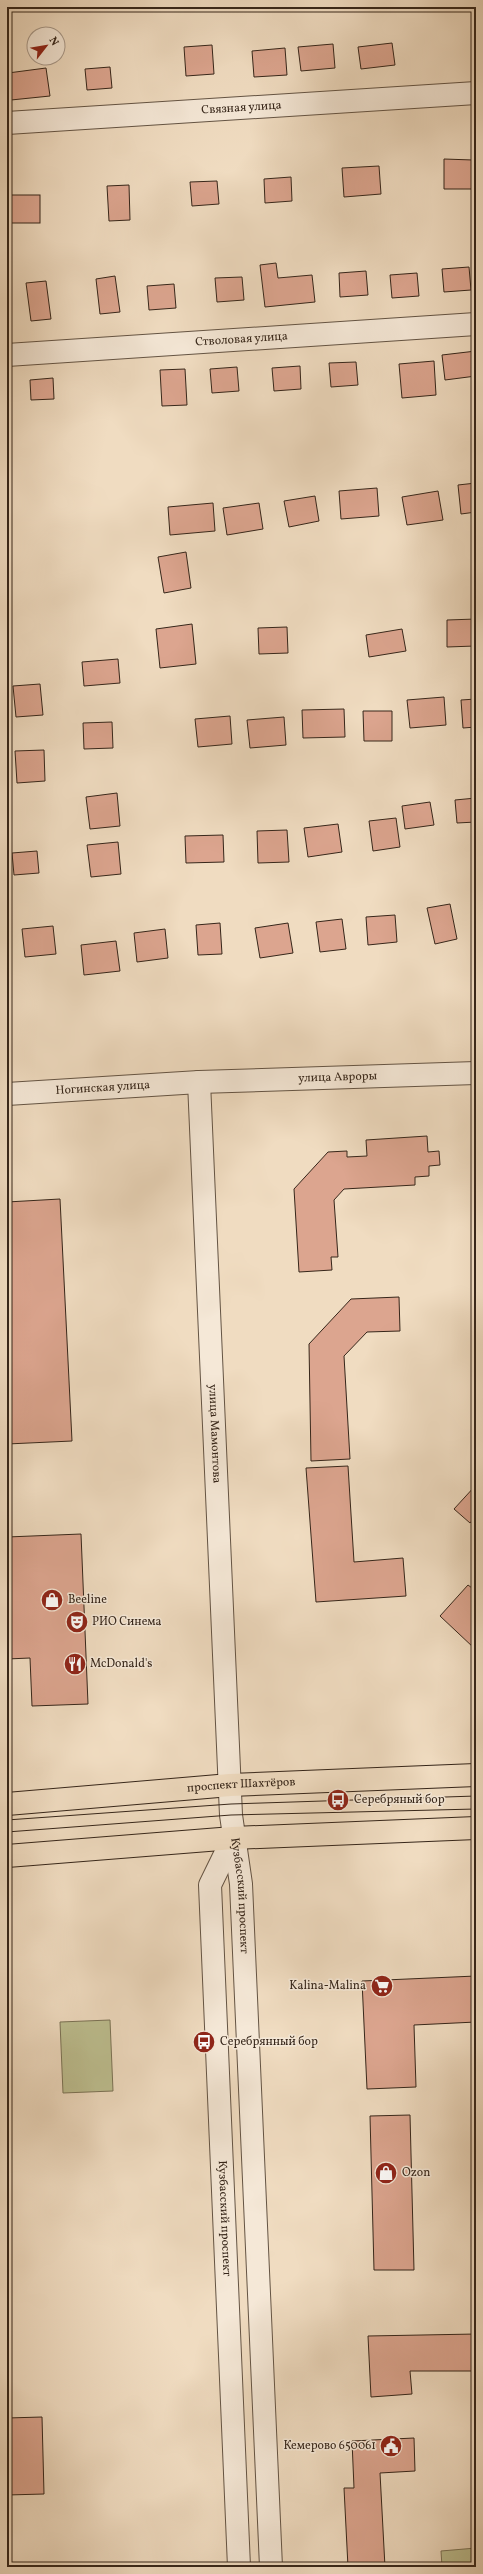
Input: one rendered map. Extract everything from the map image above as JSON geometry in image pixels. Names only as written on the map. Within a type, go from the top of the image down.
[{"type":"main road","name":"проспект Шахтёров","points":[[7,1804],[230,1785],[476,1775]]},
{"type":"main road","points":[[7,1856],[233,1838],[476,1828]]},
{"type":"street","name":"Связная улица","points":[[7,123],[476,93]]},
{"type":"street","name":"Стволовая улица","points":[[7,355],[476,324]]},
{"type":"street","name":"улица Авроры","points":[[199,1082],[476,1073]]},
{"type":"street","name":"Ногинская улица","points":[[7,1094],[199,1082]]},
{"type":"street","name":"улица Мамонтова","points":[[199,1082],[233,1838]]},
{"type":"street","name":"Кузбасский проспект","points":[[233,1838],[210,1885],[239,2567]]},
{"type":"street","name":"Кузбасский проспект","points":[[233,1838],[241,1884],[270,2567]]},
{"type":"green space","points":[[110,2020],[113,2091],[63,2093],[60,2022]]},
{"type":"green space","points":[[476,2548],[476,2567],[442,2567],[441,2551]]},
{"type":"building","points":[[392,43],[395,65],[361,69],[358,47]]},
{"type":"building","points":[[333,44],[335,68],[301,71],[298,47]]},
{"type":"building","points":[[212,45],[214,74],[186,76],[184,47]]},
{"type":"building","points":[[285,48],[287,75],[254,77],[252,51]]},
{"type":"building","points":[[110,67],[112,88],[87,90],[85,69]]},
{"type":"building","points":[[46,68],[50,96],[11,100],[8,73]]},
{"type":"building","points":[[444,159],[473,160],[473,189],[444,189]]},
{"type":"building","points":[[379,166],[381,194],[344,197],[342,168]]},
{"type":"building","points":[[291,177],[292,201],[265,203],[264,179]]},
{"type":"building","points":[[217,181],[219,204],[192,206],[190,182]]},
{"type":"building","points":[[129,185],[130,220],[109,221],[107,186]]},
{"type":"building","points":[[7,195],[40,195],[40,223],[7,223]]},
{"type":"building","points":[[276,263],[278,278],[312,275],[315,302],[265,307],[260,265]]},
{"type":"building","points":[[469,267],[471,290],[444,292],[442,269]]},
{"type":"building","points":[[366,271],[368,295],[340,297],[339,273]]},
{"type":"building","points":[[417,273],[419,296],[392,298],[390,275]]},
{"type":"building","points":[[115,276],[120,312],[100,314],[96,279]]},
{"type":"building","points":[[242,277],[244,300],[217,302],[215,278]]},
{"type":"building","points":[[46,281],[51,319],[31,321],[26,283]]},
{"type":"building","points":[[174,284],[176,308],[149,310],[147,286]]},
{"type":"building","points":[[476,351],[476,376],[445,380],[442,355]]},
{"type":"building","points":[[434,361],[436,395],[402,398],[399,364]]},
{"type":"building","points":[[356,362],[358,385],[331,387],[329,363]]},
{"type":"building","points":[[300,366],[301,389],[274,391],[272,368]]},
{"type":"building","points":[[237,367],[239,391],[212,393],[210,369]]},
{"type":"building","points":[[185,369],[187,405],[162,406],[160,370]]},
{"type":"building","points":[[53,378],[54,399],[31,400],[30,380]]},
{"type":"building","points":[[476,483],[476,512],[461,514],[458,485]]},
{"type":"building","points":[[377,488],[379,516],[341,519],[339,491]]},
{"type":"building","points":[[438,491],[443,520],[407,525],[402,497]]},
{"type":"building","points":[[315,496],[319,521],[289,527],[284,501]]},
{"type":"building","points":[[213,503],[215,531],[170,535],[168,507]]},
{"type":"building","points":[[259,503],[263,529],[227,535],[223,508]]},
{"type":"building","points":[[186,552],[191,588],[164,593],[158,557]]},
{"type":"building","points":[[476,619],[475,660],[475,646],[447,647],[447,620]]},
{"type":"building","points":[[192,624],[196,664],[160,668],[156,629]]},
{"type":"building","points":[[287,627],[288,653],[259,654],[258,628]]},
{"type":"building","points":[[402,629],[406,651],[369,657],[366,635]]},
{"type":"building","points":[[118,659],[120,683],[84,686],[82,662]]},
{"type":"building","points":[[40,684],[43,715],[16,717],[13,686]]},
{"type":"building","points":[[444,697],[446,725],[410,728],[407,700]]},
{"type":"building","points":[[476,699],[476,727],[463,728],[461,700]]},
{"type":"building","points":[[344,709],[345,737],[303,738],[302,710]]},
{"type":"building","points":[[363,711],[392,711],[392,741],[364,741]]},
{"type":"building","points":[[230,716],[232,744],[198,747],[195,719]]},
{"type":"building","points":[[284,717],[286,745],[250,748],[247,720]]},
{"type":"building","points":[[112,722],[113,748],[84,749],[83,723]]},
{"type":"building","points":[[44,750],[45,781],[17,783],[15,751]]},
{"type":"building","points":[[117,793],[120,826],[90,829],[86,797]]},
{"type":"building","points":[[476,798],[476,822],[457,823],[455,800]]},
{"type":"building","points":[[430,802],[434,825],[405,829],[402,806]]},
{"type":"building","points":[[396,818],[400,847],[373,851],[369,821]]},
{"type":"building","points":[[338,824],[342,852],[308,857],[304,828]]},
{"type":"building","points":[[287,830],[289,862],[258,863],[257,831]]},
{"type":"building","points":[[223,835],[224,862],[186,863],[185,836]]},
{"type":"building","points":[[118,842],[121,874],[91,877],[87,845]]},
{"type":"building","points":[[37,851],[39,873],[14,875],[12,853]]},
{"type":"building","points":[[450,904],[457,939],[435,944],[427,908]]},
{"type":"building","points":[[395,915],[397,942],[368,945],[366,917]]},
{"type":"building","points":[[342,919],[346,949],[320,952],[316,922]]},
{"type":"building","points":[[220,923],[222,954],[198,955],[196,925]]},
{"type":"building","points":[[288,923],[293,953],[260,958],[255,928]]},
{"type":"building","points":[[53,926],[56,954],[25,957],[22,929]]},
{"type":"building","points":[[165,929],[168,958],[137,962],[134,933]]},
{"type":"building","points":[[116,941],[120,971],[84,975],[81,945]]},
{"type":"building","points":[[427,1136],[428,1152],[439,1151],[440,1165],[429,1166],[429,1176],[415,1177],[415,1185],[344,1189],[334,1200],[338,1257],[331,1257],[332,1270],[299,1272],[294,1189],[328,1152],[347,1151],[347,1157],[367,1156],[366,1140]]},
{"type":"building","points":[[60,1199],[72,1441],[7,1444],[7,1202]]},
{"type":"building","points":[[399,1297],[400,1331],[367,1332],[344,1356],[350,1459],[311,1461],[309,1344],[351,1299]]},
{"type":"building","points":[[348,1466],[354,1562],[403,1558],[406,1596],[316,1602],[306,1468]]},
{"type":"building","points":[[476,1485],[476,1516],[470,1523],[454,1509]]},
{"type":"building","points":[[81,1534],[88,1704],[32,1706],[30,1658],[7,1659],[7,1537]]},
{"type":"building","points":[[468,1585],[476,1591],[476,1696],[474,1648],[440,1616]]},
{"type":"building","points":[[476,1976],[476,2022],[414,2025],[416,2087],[367,2089],[362,1981]]},
{"type":"building","points":[[410,2115],[414,2270],[374,2270],[370,2116]]},
{"type":"building","points":[[476,2334],[476,2371],[410,2371],[412,2394],[371,2397],[368,2336]]},
{"type":"building","points":[[42,2417],[44,2494],[7,2495],[7,2418]]},
{"type":"building","points":[[414,2438],[415,2471],[380,2473],[385,2567],[348,2567],[344,2488],[354,2488],[352,2441]]},
{"type":"tram line","points":[[7,1820],[231,1804],[476,1796]]},
{"type":"tram line","points":[[7,1832],[231,1815],[476,1809]]},
{"type":"place","name":"Beeline","points":[[52,1600]]},
{"type":"place","name":"РИО Синема","points":[[77,1622]]},
{"type":"place","name":"McDonald's","points":[[75,1664]]},
{"type":"place","name":"Серебряный бор","points":[[338,1800]]},
{"type":"place","name":"Kalina-Malina","points":[[382,1986]]},
{"type":"place","name":"Серебрянный бор","points":[[204,2042]]},
{"type":"place","name":"Ozon","points":[[386,2173]]},
{"type":"place","name":"Кемерово 650061","points":[[391,2446]]}]
